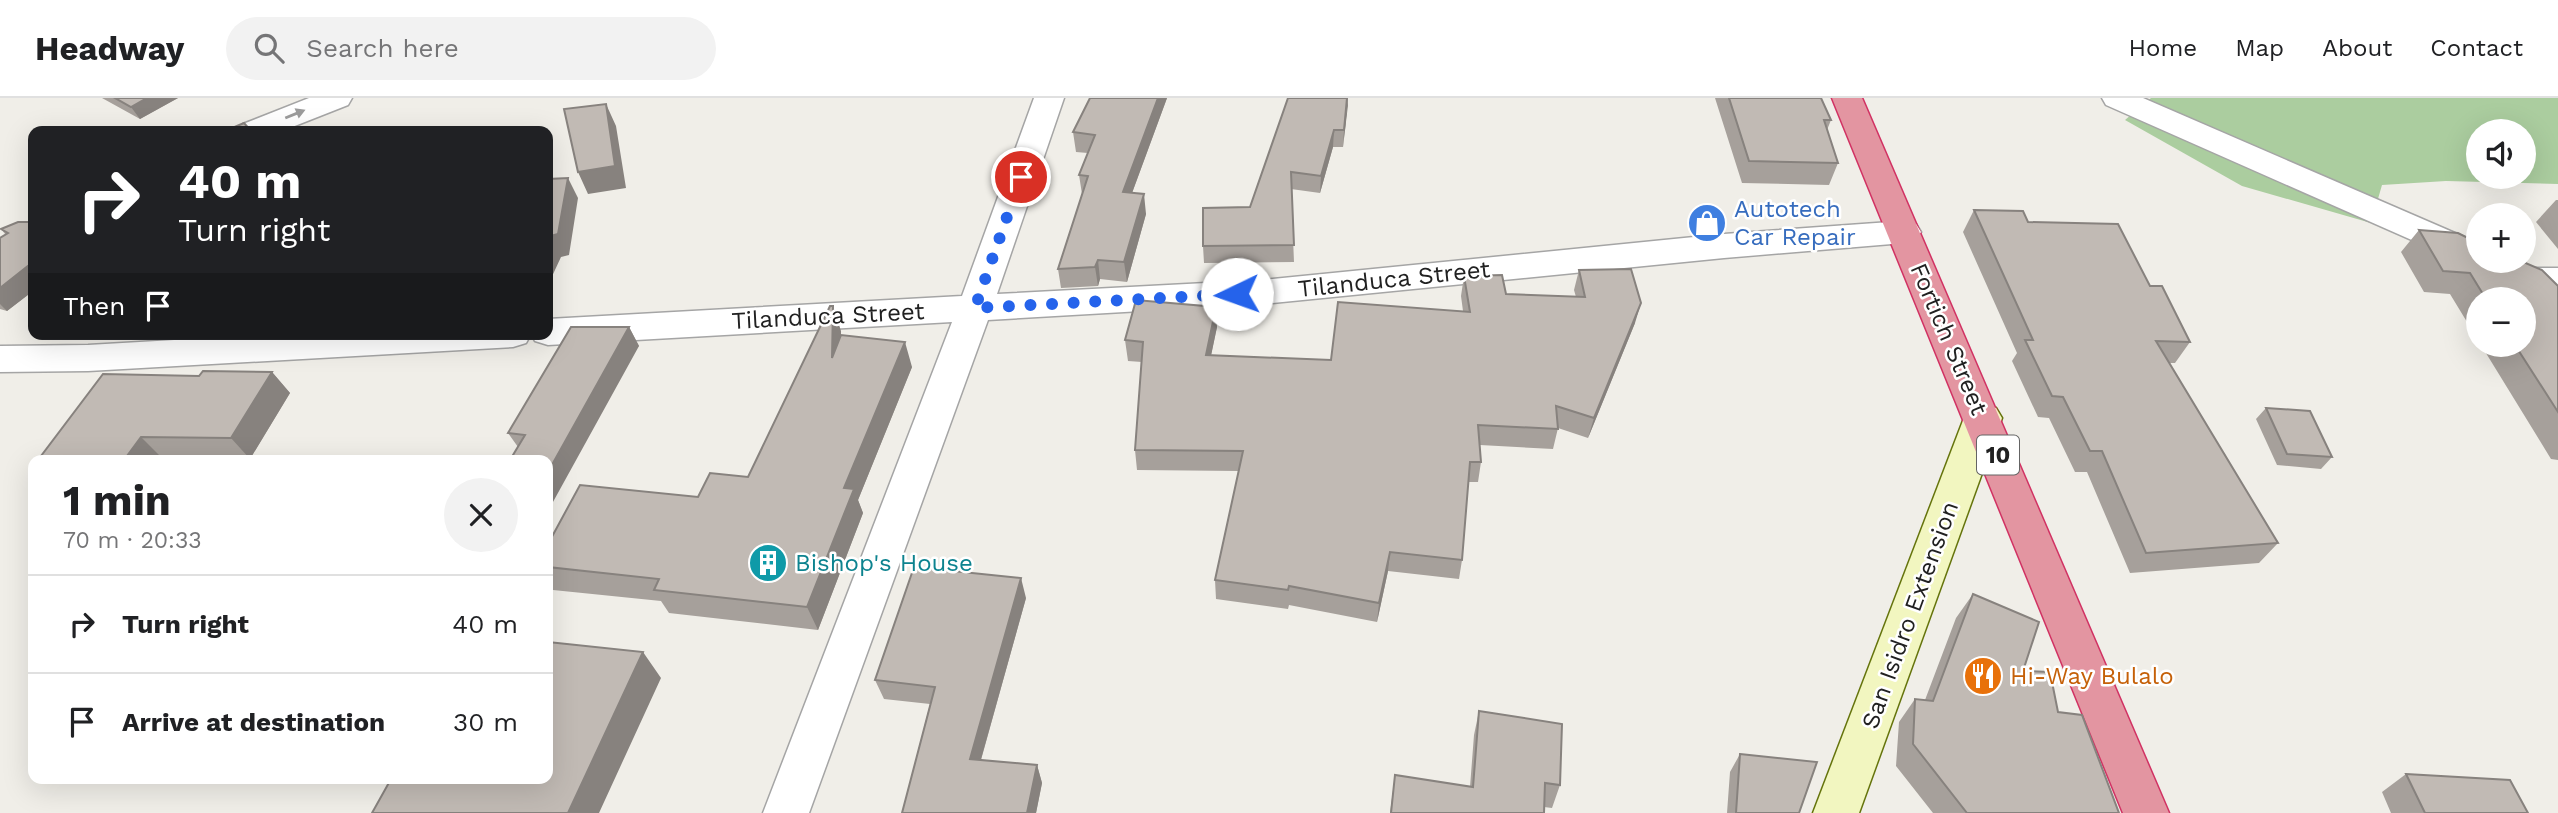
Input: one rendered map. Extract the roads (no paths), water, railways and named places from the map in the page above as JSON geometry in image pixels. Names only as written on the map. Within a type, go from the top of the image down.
[{"type":"highway","name":"Fortich Street","points":[[1847,98],[2146,813]]},
{"type":"street","points":[[267,126],[337,98]]},
{"type":"street","points":[[786,813],[975,308],[1049,98]]},
{"type":"street","points":[[2117,98],[2466,251]]},
{"type":"street","name":"Tilanduca Street","points":[[553,332],[1263,292],[1724,246],[1904,232]]},
{"type":"street","points":[[2517,273],[2550,288]]},
{"type":"street","points":[[0,359],[89,358],[407,340]]},
{"type":"street","name":"San Isidro Extension","points":[[1836,813],[1983,418]]},
{"type":"place","name":"Autotech Car Repair","points":[[1707,223]]},
{"type":"place","name":"Bishop's House","points":[[768,563]]},
{"type":"place","name":"Hi-Way Bulalo","points":[[1983,676]]}]
